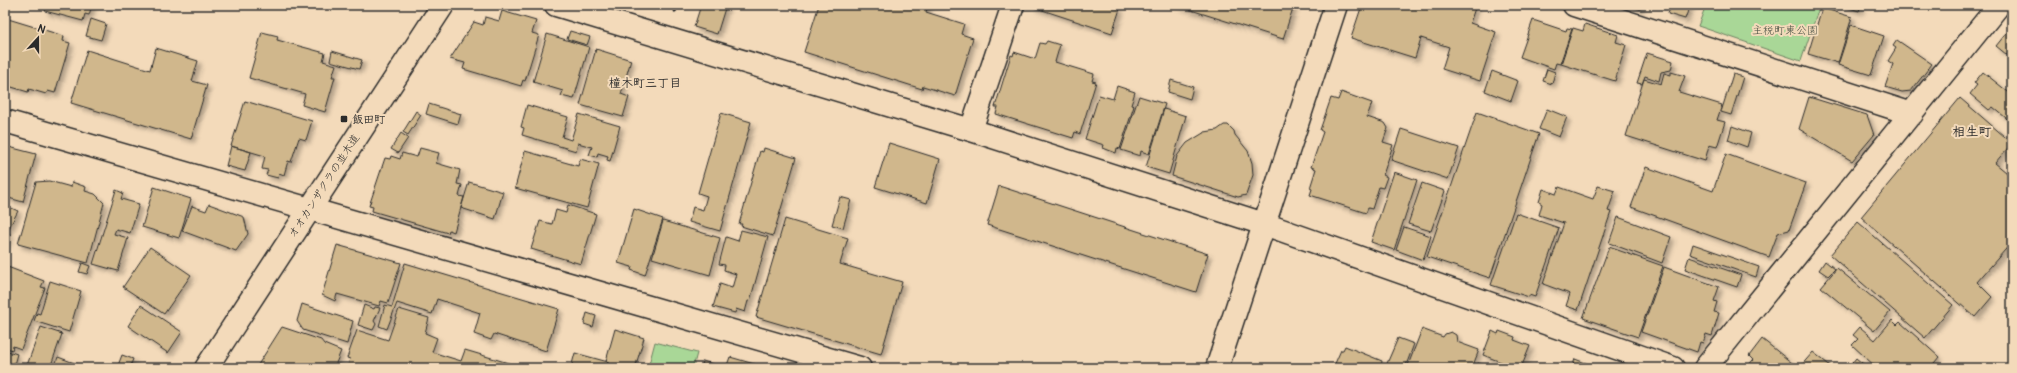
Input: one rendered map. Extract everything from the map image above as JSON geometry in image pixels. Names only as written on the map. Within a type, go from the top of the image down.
[{"type":"street","name":"オオカンザクラの並木道","points":[[206,368],[443,5]]},
{"type":"street","points":[[556,5],[971,130],[1264,224],[1673,368]]},
{"type":"street","points":[[971,130],[1013,5]]},
{"type":"street","points":[[1217,368],[1336,5]]},
{"type":"street","points":[[1574,5],[1912,114]]},
{"type":"street","points":[[1705,368],[1999,5]]},
{"type":"street","points":[[5,121],[860,368]]},
{"type":"green space","name":"主税町東公園","points":[[1706,5],[1820,5],[1801,61],[1698,26]]},
{"type":"green space","points":[[655,342],[697,353],[693,368],[648,368]]},
{"type":"building","points":[[47,5],[92,5],[89,15],[85,14],[83,21],[45,11]]},
{"type":"building","points":[[701,5],[726,5],[717,34],[694,27]]},
{"type":"building","points":[[819,5],[928,5],[926,12],[964,24],[961,34],[973,38],[955,96],[923,86],[922,89],[804,52]]},
{"type":"building","points":[[1033,5],[1106,5],[1120,9],[1112,33],[1033,7]]},
{"type":"building","points":[[1175,5],[1294,5],[1283,39]]},
{"type":"building","points":[[1362,5],[1476,5],[1470,23],[1496,32],[1480,81],[1442,69],[1449,47],[1421,38],[1415,58],[1351,38]]},
{"type":"building","points":[[1628,5],[1641,5],[1640,9]]},
{"type":"building","points":[[1671,5],[1690,5],[1685,19],[1668,14]]},
{"type":"building","points":[[1840,5],[1861,5],[1859,11]]},
{"type":"building","points":[[1822,8],[1852,17],[1838,63],[1808,54]]},
{"type":"building","points":[[502,11],[536,21],[532,33],[539,35],[525,81],[523,80],[521,86],[463,69],[465,63],[450,59],[474,22],[483,25],[485,17],[499,21]]},
{"type":"building","points":[[5,18],[64,36],[63,41],[70,43],[55,93],[48,91],[46,94],[29,89],[28,92],[5,85]]},
{"type":"building","points":[[91,19],[106,24],[101,40],[86,36]]},
{"type":"building","points":[[1533,20],[1566,31],[1567,28],[1572,29],[1560,64],[1556,63],[1554,69],[1520,57]]},
{"type":"building","points":[[1585,24],[1618,35],[1616,42],[1626,45],[1615,81],[1561,64],[1573,28],[1583,31]]},
{"type":"building","points":[[1851,25],[1884,36],[1871,75],[1838,65]]},
{"type":"building","points":[[2012,26],[2012,59],[1996,46]]},
{"type":"building","points":[[570,31],[590,37],[587,45],[567,39]]},
{"type":"building","points":[[262,32],[278,36],[277,40],[325,53],[323,61],[336,65],[332,77],[335,77],[325,112],[302,105],[305,94],[249,78]]},
{"type":"building","points":[[547,34],[589,47],[574,99],[561,96],[563,91],[533,82]]},
{"type":"building","points":[[1897,40],[1932,64],[1911,91],[1902,92],[1885,87],[1893,64],[1888,61],[1896,48],[1893,46]]},
{"type":"building","points":[[1047,41],[1060,45],[1055,62],[1094,74],[1092,81],[1096,82],[1080,134],[1075,132],[1073,138],[996,114],[998,107],[995,107],[1011,55],[1013,56],[1014,52],[1035,59],[1040,43],[1045,44]]},
{"type":"building","points":[[156,48],[198,61],[192,81],[207,85],[191,139],[71,103],[87,50],[150,70]]},
{"type":"building","points":[[596,49],[631,60],[621,94],[629,97],[623,117],[580,105]]},
{"type":"building","points":[[332,51],[362,60],[359,69],[330,61]]},
{"type":"building","points":[[1647,53],[1673,61],[1671,70],[1661,72],[1659,81],[1645,76],[1642,84],[1637,83]]},
{"type":"building","points":[[1547,69],[1555,72],[1552,84],[1543,81]]},
{"type":"building","points":[[1492,71],[1518,81],[1511,101],[1485,91]]},
{"type":"building","points":[[1671,72],[1685,76],[1679,92],[1722,105],[1717,120],[1725,122],[1717,147],[1709,145],[1705,161],[1626,136],[1644,79],[1661,84],[1664,73],[1671,75]]},
{"type":"building","points":[[1983,72],[2012,95],[2012,123],[1993,107],[1989,110],[1970,94],[1977,85],[1974,83]]},
{"type":"building","points":[[1733,74],[1743,77],[1731,115],[1721,112]]},
{"type":"building","points":[[1171,80],[1193,87],[1190,99],[1168,92]]},
{"type":"building","points":[[1117,86],[1135,92],[1131,105],[1134,106],[1120,149],[1117,148],[1116,153],[1103,148],[1104,145],[1085,139],[1099,95],[1113,99]]},
{"type":"building","points":[[1341,92],[1372,103],[1367,117],[1385,123],[1388,128],[1383,142],[1393,145],[1383,175],[1387,177],[1383,188],[1379,187],[1372,209],[1368,208],[1366,213],[1310,195],[1312,189],[1310,188],[1316,169],[1311,167],[1323,132],[1320,130],[1331,98],[1338,100]]},
{"type":"building","points":[[1139,96],[1165,104],[1149,154],[1141,151],[1140,156],[1121,150]]},
{"type":"building","points":[[1809,97],[1867,115],[1874,135],[1852,161],[1799,129]]},
{"type":"building","points":[[1960,98],[2012,143],[1995,163],[2012,177],[2012,242],[1977,282],[1992,297],[1975,317],[1861,217]]},
{"type":"building","points":[[245,101],[312,121],[306,140],[299,138],[291,162],[288,161],[284,175],[279,173],[278,178],[266,175],[268,170],[262,169],[265,156],[231,146]]},
{"type":"building","points":[[429,104],[461,114],[458,124],[426,114]]},
{"type":"building","points":[[527,105],[568,117],[562,137],[571,140],[579,114],[620,126],[610,161],[607,160],[608,156],[598,153],[597,157],[589,155],[592,147],[578,143],[576,151],[522,135],[524,128],[521,127]]},
{"type":"building","points":[[1164,109],[1186,116],[1169,174],[1146,167]]},
{"type":"building","points":[[1547,109],[1567,117],[1559,137],[1539,129]]},
{"type":"building","points":[[416,111],[421,115],[408,135],[403,132]]},
{"type":"building","points":[[1477,112],[1539,134],[1490,278],[1427,257]]},
{"type":"building","points":[[721,113],[751,122],[720,231],[689,222],[693,207],[703,210],[707,196],[698,193]]},
{"type":"building","points":[[1224,125],[1228,125],[1234,131],[1235,135],[1248,151],[1252,163],[1253,175],[1246,195],[1238,197],[1172,176],[1177,156],[1187,143],[1205,132],[1217,130]]},
{"type":"building","points":[[1732,126],[1751,133],[1747,147],[1728,140]]},
{"type":"building","points":[[1401,129],[1459,148],[1448,179],[1391,160]]},
{"type":"building","points":[[401,133],[408,138],[398,153],[391,149]]},
{"type":"building","points":[[889,143],[940,159],[927,203],[875,187]]},
{"type":"building","points":[[5,146],[36,154],[23,202],[5,197]]},
{"type":"building","points":[[231,146],[251,152],[245,171],[226,166]]},
{"type":"building","points":[[420,148],[439,153],[436,163],[460,170],[457,184],[462,185],[459,196],[464,197],[454,232],[449,230],[448,233],[372,211],[373,207],[369,206],[385,158],[390,159],[391,156],[400,159],[402,153],[417,157]]},
{"type":"building","points":[[764,148],[796,158],[773,236],[741,226],[742,224],[739,224],[760,151],[763,152]]},
{"type":"building","points":[[525,151],[578,166],[580,159],[599,164],[587,208],[515,188]]},
{"type":"building","points":[[1726,154],[1806,183],[1789,230],[1778,233],[1769,257],[1631,207],[1646,167],[1713,191]]},
{"type":"building","points":[[1394,172],[1417,180],[1394,250],[1371,242]]},
{"type":"building","points":[[49,181],[71,187],[72,182],[86,187],[85,191],[95,194],[104,203],[88,263],[18,244],[36,182]]},
{"type":"building","points":[[469,182],[503,192],[495,219],[461,208]]},
{"type":"building","points":[[1422,183],[1445,191],[1431,231],[1408,224]]},
{"type":"building","points":[[999,186],[1208,254],[1196,292],[987,225]]},
{"type":"building","points":[[1598,186],[1615,191],[1608,211],[1611,212],[1578,310],[1566,306],[1570,294],[1543,284],[1564,223],[1539,215],[1542,204],[1539,202],[1543,189],[1556,194],[1559,187],[1593,199]]},
{"type":"building","points":[[154,187],[191,199],[179,238],[142,227]]},
{"type":"building","points":[[116,190],[123,193],[121,199],[139,204],[130,233],[116,229],[114,234],[128,238],[118,271],[93,264]]},
{"type":"building","points":[[840,197],[851,200],[843,228],[832,225]]},
{"type":"building","points":[[209,204],[244,217],[248,234],[236,251],[182,231],[192,206],[206,211]]},
{"type":"building","points":[[5,205],[18,211],[7,232],[10,234],[5,245]]},
{"type":"building","points":[[568,205],[596,214],[581,264],[531,249],[540,221],[552,224],[556,210],[566,213]]},
{"type":"building","points":[[634,209],[663,219],[645,275],[631,270],[632,267],[618,263]]},
{"type":"building","points":[[1516,213],[1559,228],[1535,297],[1529,295],[1529,297],[1491,285]]},
{"type":"building","points":[[1618,217],[1671,237],[1662,263],[1609,243]]},
{"type":"building","points":[[785,219],[848,238],[840,264],[902,282],[881,354],[756,317]]},
{"type":"building","points":[[663,221],[720,238],[710,275],[652,258]]},
{"type":"building","points":[[1858,222],[1953,305],[1925,338],[1830,255]]},
{"type":"building","points":[[1404,227],[1431,236],[1423,260],[1396,250]]},
{"type":"building","points":[[741,230],[768,237],[750,301],[748,301],[745,312],[736,309],[735,313],[713,307],[720,284],[732,288],[736,274],[724,270],[725,265],[719,264],[726,237],[738,241]]},
{"type":"building","points":[[1693,244],[1759,267],[1756,277],[1690,254]]},
{"type":"building","points":[[337,245],[401,263],[388,303],[381,301],[379,306],[337,294],[335,301],[322,295]]},
{"type":"building","points":[[150,247],[191,275],[164,314],[123,287]]},
{"type":"building","points":[[1609,247],[1663,266],[1638,337],[1583,318]]},
{"type":"building","points":[[1689,257],[1741,275],[1737,287],[1685,269]]},
{"type":"building","points":[[1825,261],[1835,269],[1828,276],[1819,270]]},
{"type":"building","points":[[82,263],[90,266],[87,274],[79,272]]},
{"type":"building","points":[[405,263],[559,309],[546,351],[494,334],[491,340],[474,334],[480,313],[437,299],[432,314],[397,303],[387,329],[379,326],[385,305],[392,307]]},
{"type":"building","points":[[5,266],[44,281],[41,287],[45,288],[21,349],[13,346],[12,350],[5,347]]},
{"type":"building","points":[[1664,267],[1719,287],[1714,301],[1717,302],[1714,312],[1719,313],[1712,336],[1706,334],[1703,343],[1700,342],[1697,352],[1641,332]]},
{"type":"building","points":[[1837,268],[1890,312],[1874,331],[1821,287]]},
{"type":"building","points":[[50,281],[81,291],[69,332],[34,321],[37,313],[40,314]]},
{"type":"building","points":[[302,304],[353,321],[347,344],[303,330],[297,321]]},
{"type":"building","points":[[141,305],[182,332],[168,353],[128,326]]},
{"type":"building","points":[[364,305],[374,309],[375,307],[380,308],[374,321],[376,324],[373,330],[358,325]]},
{"type":"building","points":[[399,309],[429,318],[425,333],[437,338],[432,352],[461,361],[465,350],[525,368],[347,368],[350,359],[347,358],[357,330],[388,340]]},
{"type":"building","points":[[587,313],[596,316],[593,327],[584,324]]},
{"type":"building","points":[[1892,320],[1897,325],[1900,322],[1939,357],[1930,368],[1877,368],[1852,345],[1858,339],[1853,335],[1860,327],[1875,340]]},
{"type":"building","points":[[41,327],[62,334],[50,368],[26,368]]},
{"type":"building","points":[[282,327],[321,340],[324,344],[341,351],[334,368],[256,368]]},
{"type":"building","points":[[615,329],[644,338],[635,368],[607,367],[608,362],[606,361]]},
{"type":"building","points":[[1422,329],[1443,337],[1445,334],[1451,332],[1456,335],[1457,342],[1479,350],[1472,368],[1407,368]]},
{"type":"building","points":[[1492,331],[1498,334],[1499,331],[1515,337],[1514,340],[1530,346],[1521,368],[1516,368],[1483,355]]},
{"type":"building","points":[[1398,338],[1414,344],[1405,368],[1385,368]]},
{"type":"building","points":[[1762,339],[1797,367],[1746,368],[1753,360],[1749,356]]},
{"type":"building","points":[[1345,346],[1382,361],[1381,368],[1333,368],[1341,350],[1343,350]]},
{"type":"building","points":[[8,351],[17,354],[13,368],[5,368],[5,360]]},
{"type":"building","points":[[1813,352],[1833,368],[1799,368]]},
{"type":"building","points":[[575,353],[608,362],[606,368],[571,368]]},
{"type":"building","points":[[122,355],[133,359],[130,367],[132,368],[117,368]]},
{"type":"building","points":[[58,357],[88,368],[54,368]]},
{"type":"building","points":[[730,357],[768,368],[726,368]]},
{"type":"building","points":[[1856,358],[1868,368],[1848,368]]},
{"type":"building","points":[[1575,359],[1599,368],[1572,368]]},
{"type":"building","points":[[703,361],[726,368],[701,368]]},
{"type":"building","points":[[1478,363],[1492,368],[1476,368]]},
{"type":"place","name":"飯田町","points":[[344,119]]},
{"type":"district","name":"橦木町三丁目","points":[[645,83]]},
{"type":"district","name":"相生町","points":[[1972,132]]}]
